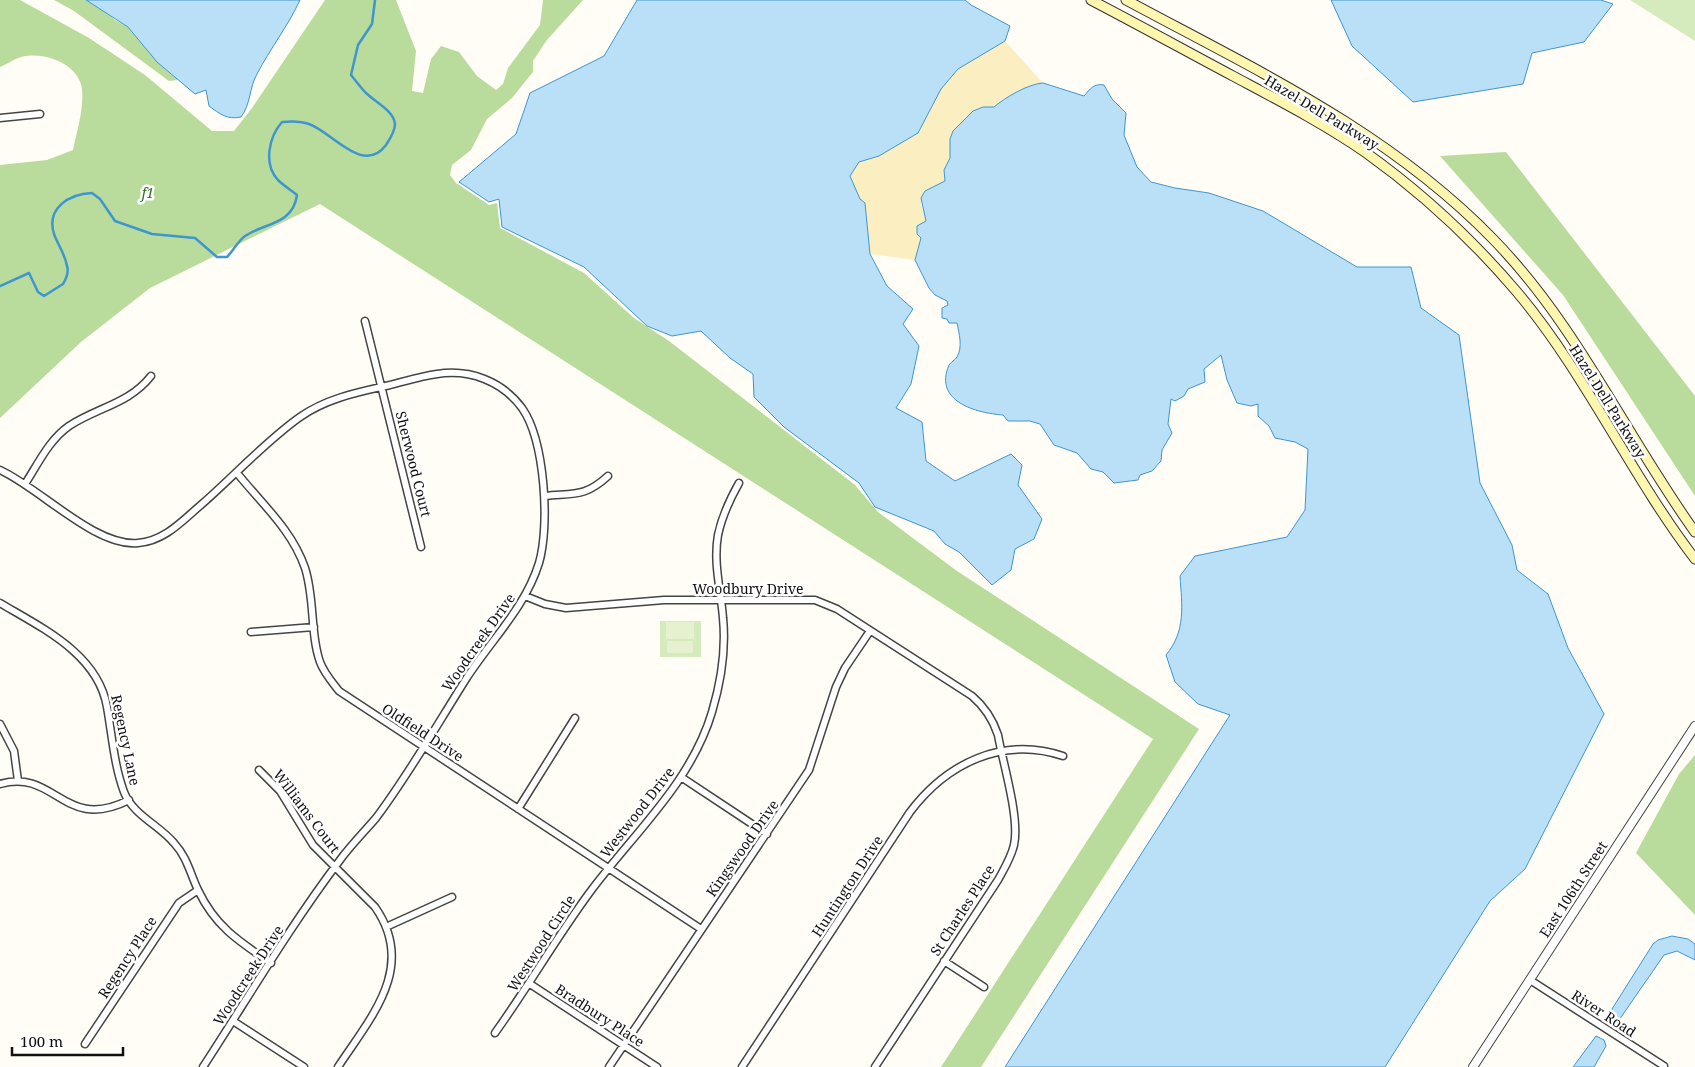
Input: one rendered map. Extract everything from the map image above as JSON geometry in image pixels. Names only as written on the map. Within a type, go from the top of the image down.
[{"type":"main road","name":"Hazel Dell Parkway","points":[[1092,0],[1334,132],[1397,176],[1457,228],[1516,291],[1549,334],[1654,502],[1695,559]]},
{"type":"main road","name":"Hazel Dell Parkway","points":[[1126,0],[1288,86],[1361,130],[1419,173],[1494,239],[1573,339],[1659,478],[1695,532]]},
{"type":"street","points":[[0,118],[40,114]]},
{"type":"street","name":"Sherwood Court","points":[[365,321],[421,547]]},
{"type":"street","name":"Woodcreek Drive","points":[[0,470],[25,484],[96,532],[111,539],[138,543],[167,534],[299,418],[330,401],[439,374],[467,373],[486,378],[512,396],[524,411],[533,429],[545,496],[544,533],[540,561],[525,596],[470,672],[375,819],[334,867],[203,1067]]},
{"type":"street","points":[[25,484],[53,441],[63,431],[132,395],[140,390],[151,376]]},
{"type":"street","name":"Oldfield Drive","points":[[237,473],[280,523],[298,552],[311,590],[314,627],[320,662],[328,678],[339,691],[702,929]]},
{"type":"street","points":[[545,496],[585,492],[594,488],[608,476]]},
{"type":"street","name":"Westwood Drive","points":[[609,868],[681,777],[703,737],[718,689],[724,638],[717,562],[718,536],[724,514],[739,483]]},
{"type":"street","name":"Woodbury Drive","points":[[525,596],[545,604],[566,608],[647,601],[815,600],[837,609],[979,702],[995,725],[1001,751]]},
{"type":"street","name":"Regency Lane","points":[[0,603],[75,652],[93,669],[103,689],[118,771],[129,800],[141,815],[168,836],[180,850],[198,890],[214,919],[225,932],[271,963]]},
{"type":"street","points":[[251,632],[314,627]]},
{"type":"street","name":"Kingswood Drive","points":[[609,1067],[809,770],[836,687],[849,661],[870,630]]},
{"type":"street","points":[[518,809],[575,718]]},
{"type":"street","points":[[0,724],[14,751],[18,781]]},
{"type":"street","name":"East 106th Street","points":[[1473,1067],[1695,726]]},
{"type":"street","name":"Huntington Drive","points":[[742,1067],[920,799],[940,780],[964,764],[1001,751],[1032,748],[1063,756]]},
{"type":"street","name":"St Charles Place","points":[[875,1067],[998,880],[1009,860],[1016,831],[1001,751]]},
{"type":"street","name":"Williams Court","points":[[259,770],[274,784],[313,844],[334,867],[365,895],[386,927]]},
{"type":"street","points":[[681,777],[767,834]]},
{"type":"street","points":[[0,784],[18,781],[38,786],[83,809],[107,809],[129,800]]},
{"type":"street","name":"Westwood Circle","points":[[495,1033],[530,984],[584,900],[609,868]]},
{"type":"street","name":"Regency Place","points":[[85,1044],[179,903],[198,890]]},
{"type":"street","points":[[338,1067],[384,994],[392,964],[391,944],[386,927],[452,897]]},
{"type":"street","points":[[944,961],[984,987]]},
{"type":"street","name":"River Road","points":[[1530,980],[1664,1066]]},
{"type":"street","name":"Bradbury Place","points":[[530,984],[657,1067]]},
{"type":"street","points":[[233,1021],[304,1067]]},
{"type":"green space","name":"f1","points":[[0,0],[20,0],[89,38],[145,75],[212,131],[234,131],[252,108],[325,0],[396,0],[416,51],[412,91],[423,93],[431,59],[441,46],[459,52],[477,76],[496,90],[503,84],[508,68],[540,25],[543,0],[583,0],[546,41],[533,61],[533,72],[512,98],[487,119],[471,150],[452,165],[450,175],[456,183],[489,205],[497,203],[500,228],[584,273],[634,318],[669,341],[855,485],[878,512],[957,571],[1199,729],[981,1067],[941,1067],[1153,739],[320,204],[150,288],[81,342],[0,418],[0,165],[47,160],[73,150],[80,120],[82,89],[74,72],[59,61],[49,58],[30,56],[18,58],[0,67]]},
{"type":"green space","points":[[54,0],[86,0],[105,10],[115,20],[128,27],[157,62],[178,80],[169,81],[74,11]]},
{"type":"green space","points":[[1630,0],[1695,0],[1695,41]]},
{"type":"green space","points":[[1506,152],[1695,396],[1695,496],[1563,295],[1440,156]]},
{"type":"green space","points":[[660,621],[701,621],[701,657],[660,657]]},
{"type":"green space","points":[[666,622],[694,622],[694,639],[666,639]]},
{"type":"green space","points":[[667,641],[693,641],[693,653],[667,653]]},
{"type":"green space","points":[[1695,755],[1695,915],[1636,853],[1679,774]]},
{"type":"sand","points":[[1005,41],[1043,83],[1017,92],[994,107],[983,107],[965,117],[953,131],[950,139],[950,158],[944,170],[945,181],[925,191],[921,204],[926,221],[915,260],[870,254],[865,203],[860,199],[850,176],[859,162],[879,156],[918,133],[941,89],[958,69]]},
{"type":"water","points":[[86,0],[300,0],[257,74],[244,112],[241,117],[232,118],[224,116],[209,106],[206,90],[195,94],[157,62],[128,27]]},
{"type":"water","points":[[637,0],[965,0],[1010,26],[1005,41],[958,69],[941,89],[918,133],[879,156],[859,162],[850,176],[860,199],[865,203],[870,254],[887,286],[913,309],[903,324],[919,346],[911,384],[896,408],[922,422],[926,461],[955,481],[1011,454],[1022,465],[1018,485],[1042,519],[1034,539],[1015,549],[1011,570],[992,585],[959,552],[945,544],[934,531],[875,507],[859,483],[784,427],[754,397],[753,374],[730,358],[701,331],[672,336],[647,326],[584,267],[502,227],[499,199],[489,202],[459,182],[516,134],[530,93],[604,56]]},
{"type":"water","points":[[1331,0],[1601,0],[1613,4],[1584,42],[1532,53],[1523,84],[1413,102],[1352,46]]},
{"type":"water","points":[[1043,83],[1084,96],[1095,86],[1104,85],[1112,99],[1126,113],[1124,135],[1137,167],[1151,182],[1209,193],[1263,211],[1357,267],[1411,267],[1421,308],[1459,335],[1480,483],[1512,545],[1517,570],[1548,594],[1568,648],[1604,714],[1525,869],[1490,901],[1385,1067],[1005,1067],[1230,715],[1198,704],[1175,682],[1166,655],[1177,637],[1180,627],[1182,608],[1180,576],[1195,556],[1287,537],[1305,510],[1308,449],[1295,442],[1275,438],[1269,426],[1258,416],[1258,404],[1251,406],[1237,403],[1227,380],[1221,355],[1204,369],[1205,382],[1188,389],[1184,396],[1175,401],[1171,399],[1168,424],[1172,433],[1162,450],[1161,461],[1152,471],[1140,475],[1138,480],[1114,483],[1103,472],[1091,469],[1077,453],[1054,445],[1040,424],[1030,421],[1008,421],[1003,415],[981,412],[960,403],[952,397],[947,388],[946,378],[949,365],[959,353],[960,344],[957,323],[949,323],[947,319],[942,318],[942,308],[948,305],[947,301],[935,295],[929,288],[915,260],[921,238],[917,234],[917,226],[926,221],[921,198],[925,191],[945,181],[944,170],[950,158],[950,139],[953,131],[973,111],[983,107],[994,107],[1017,92]]},
{"type":"water","points":[[1672,936],[1688,939],[1695,944],[1695,960],[1677,951],[1664,955],[1617,1023],[1611,1022],[1612,1009],[1653,944],[1658,940]]},
{"type":"water","points":[[1596,1036],[1604,1040],[1606,1046],[1594,1067],[1573,1067]]},
{"type":"waterway","points":[[0,286],[29,273],[38,292],[44,296],[63,284],[68,268],[54,234],[53,217],[61,204],[83,194],[92,193],[100,199],[115,221],[152,234],[195,238],[217,257],[227,257],[245,236],[284,218],[294,205],[297,195],[278,180],[270,166],[269,151],[271,143],[277,128],[282,122],[303,122],[309,124],[357,154],[367,156],[377,153],[386,145],[392,135],[395,127],[394,119],[366,93],[351,75],[358,45],[372,24],[375,0]]}]
